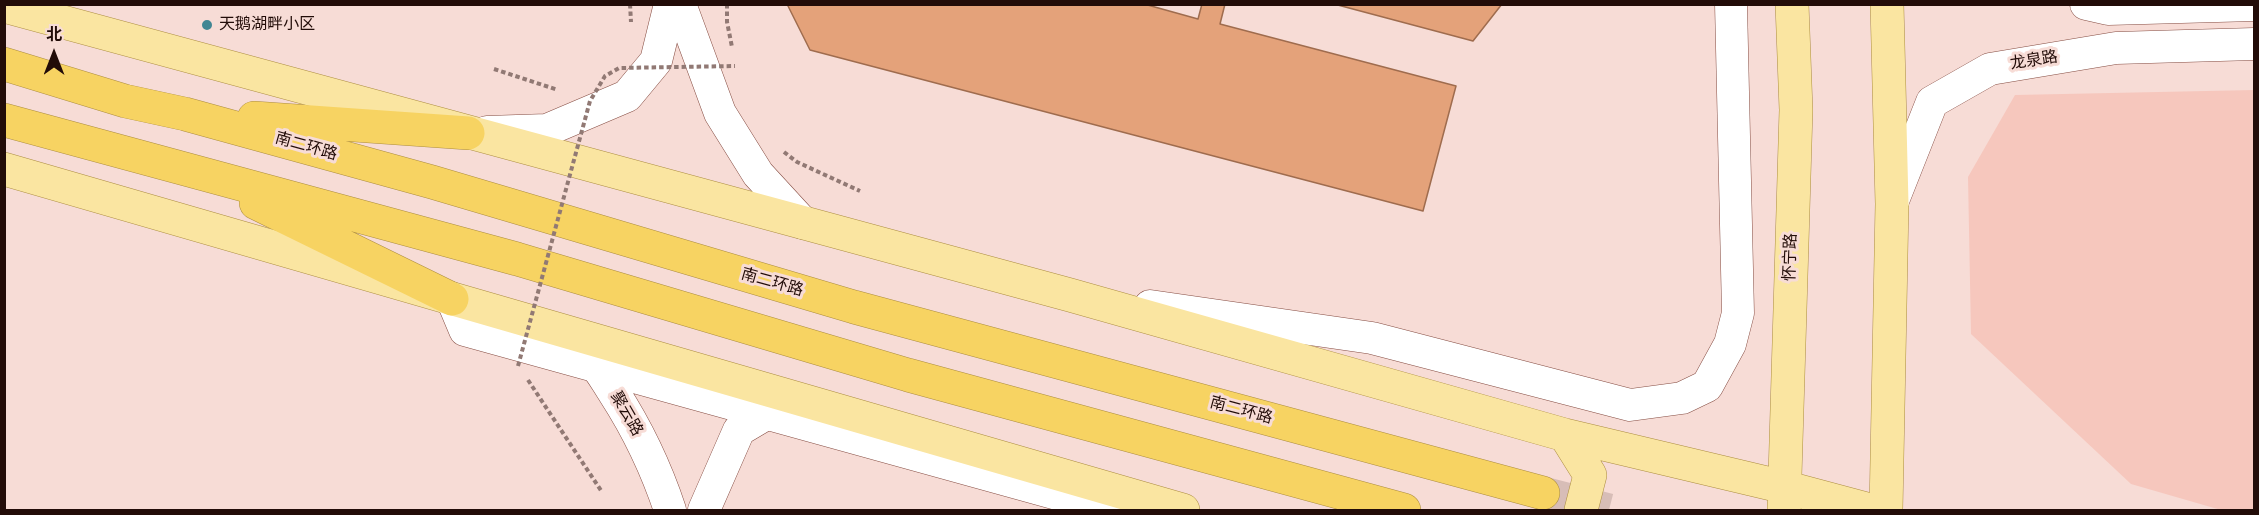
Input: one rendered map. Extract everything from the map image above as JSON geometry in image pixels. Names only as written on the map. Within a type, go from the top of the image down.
[{"type":"highway","points":[[4,42],[125,100]]},
{"type":"highway","name":"南二环路","points":[[4,64],[125,100],[185,114],[432,182],[854,307],[1543,493]]},
{"type":"highway","points":[[185,114],[468,133]]},
{"type":"highway","points":[[4,120],[517,259],[908,375],[1404,510]]},
{"type":"highway","points":[[4,139],[138,156]]},
{"type":"highway","points":[[184,169],[452,299]]},
{"type":"main road","name":"怀宁路","points":[[1784,499],[1796,110],[1792,4]]},
{"type":"main road","points":[[1886,510],[1892,204],[1887,4]]},
{"type":"main road","points":[[4,6],[1070,295],[1784,499],[1870,510]]},
{"type":"main road","points":[[4,169],[1182,510]]},
{"type":"main road","points":[[1565,435],[1590,475],[1581,510]]},
{"type":"street","points":[[468,133],[547,130],[627,96],[656,61],[670,4]]},
{"type":"street","points":[[680,4],[720,113],[758,174],[803,223]]},
{"type":"street","points":[[1070,295],[1372,338],[1630,405],[1682,398],[1707,386],[1730,344],[1738,313],[1731,4]]},
{"type":"street","points":[[2086,4],[2108,9],[2254,5]]},
{"type":"street","name":"龙泉路","points":[[1892,204],[1932,102],[1990,69],[2116,48],[2254,44]]},
{"type":"street","points":[[452,299],[465,330],[1115,510]]},
{"type":"street","name":"聚云路","points":[[562,330],[597,366],[631,419],[657,473],[670,510]]},
{"type":"street","points":[[704,510],[739,430],[766,414],[817,404]]},
{"type":"path","points":[[727,4],[727,22],[735,66],[740,76]]},
{"type":"path","points":[[602,492],[518,366],[590,100],[605,76],[619,68],[735,66]]},
{"type":"path","points":[[494,69],[569,94]]},
{"type":"path","points":[[580,97],[590,100]]},
{"type":"path","points":[[777,146],[797,162],[860,191]]},
{"type":"shaded area","points":[[2254,90],[2254,510],[2221,510],[2131,484],[1971,334],[1968,177],[2015,95]]},
{"type":"building","points":[[787,4],[1144,4],[1198,19],[1202,4],[1225,4],[1220,24],[1456,86],[1423,211],[810,50]]},
{"type":"building","points":[[1334,4],[1502,4],[1473,41]]},
{"type":"tunnel","points":[[1543,493],[1609,510]]},
{"type":"place","name":"天鹅湖畔小区","points":[[207,25]]}]
